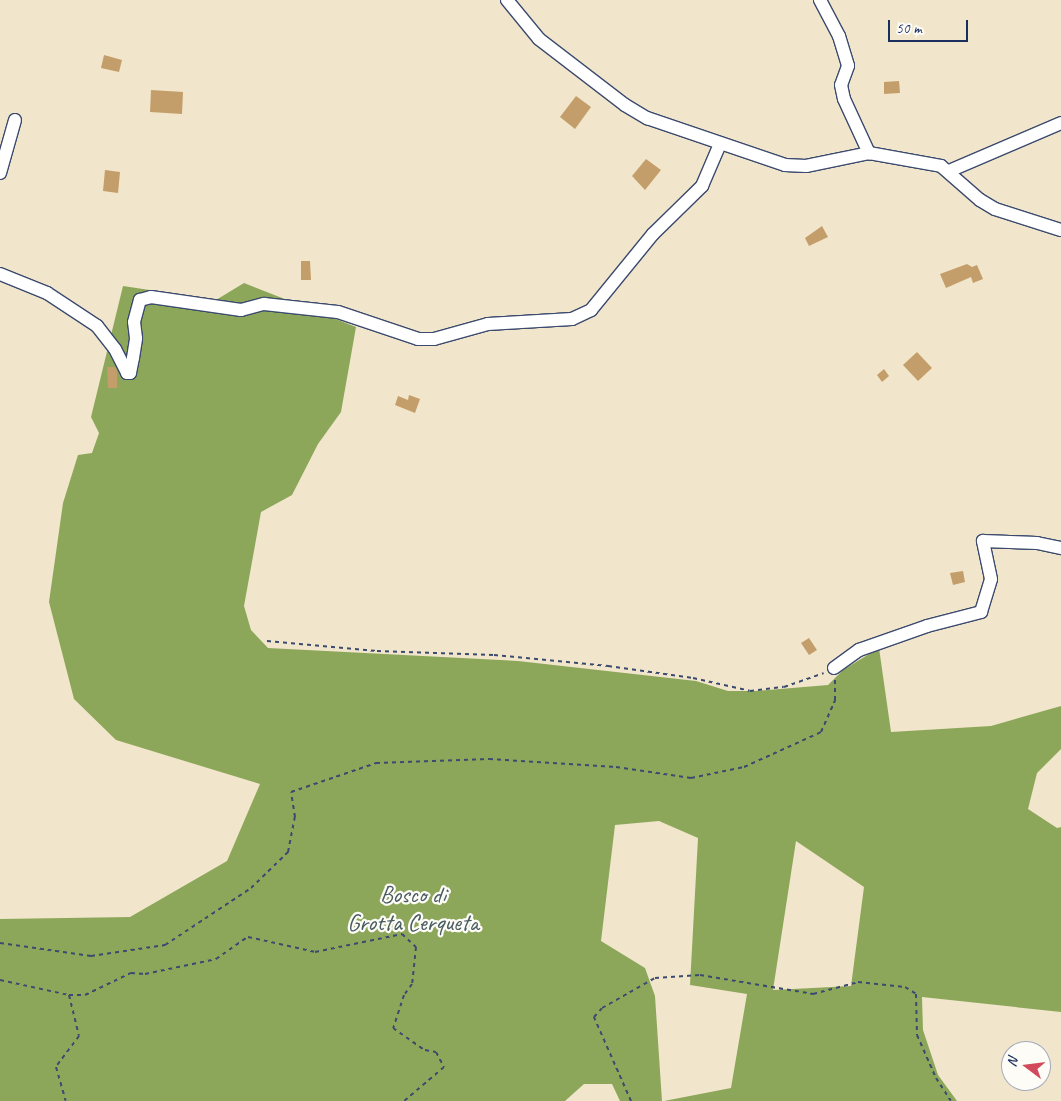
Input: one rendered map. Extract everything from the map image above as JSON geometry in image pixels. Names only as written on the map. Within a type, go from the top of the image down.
[{"type":"street","points":[[507,0],[539,39],[625,105],[655,121],[720,144],[798,167],[869,153],[940,166],[950,171],[980,200],[995,209],[1061,230]]},
{"type":"street","points":[[820,0],[839,36],[848,66],[841,85],[844,99],[869,153]]},
{"type":"street","points":[[0,173],[16,120]]},
{"type":"street","points":[[950,171],[1061,123]]},
{"type":"street","points":[[0,274],[47,293],[97,326],[115,349],[126,374],[130,372],[133,358],[136,338],[134,322],[140,300],[151,297],[241,310],[264,304],[338,312],[418,339],[434,339],[488,324],[572,319],[591,310],[653,234],[702,186],[720,144]]},
{"type":"street","points":[[834,668],[859,650],[928,626],[981,612],[992,579],[983,541],[1036,543],[1061,548]]},
{"type":"path","points":[[0,943],[92,956],[165,944],[251,888],[288,852],[295,817],[291,792],[376,763],[488,759],[616,767],[691,778],[744,767],[821,732],[835,700],[834,668],[784,687],[750,691],[693,678],[608,666],[494,655],[377,651],[267,641]]},
{"type":"path","points":[[0,980],[69,995],[86,995],[131,973],[145,974],[216,959],[248,937],[315,952],[402,934],[416,947],[412,984],[404,995],[393,1028],[425,1050],[436,1052],[444,1067],[404,1101]]},
{"type":"path","points":[[632,1101],[594,1017],[602,1008],[655,978],[700,976],[812,994],[858,982],[905,987],[916,994],[917,1035],[936,1078],[951,1101]]},
{"type":"path","points":[[66,1101],[56,1066],[79,1036],[69,995]]},
{"type":"green space","name":"Bosco di Grotta Cerqueta","points":[[244,283],[356,327],[341,412],[318,444],[292,495],[261,512],[244,606],[251,630],[268,648],[518,661],[696,681],[728,691],[756,691],[828,685],[843,670],[879,648],[891,732],[991,726],[1061,706],[1061,749],[1037,773],[1028,809],[1057,828],[1061,827],[1061,1012],[922,997],[923,1030],[938,1075],[957,1101],[664,1101],[731,1088],[747,994],[690,985],[698,838],[659,821],[615,825],[601,941],[645,968],[655,996],[662,1101],[620,1101],[612,1084],[584,1084],[565,1101],[0,1101],[0,919],[130,917],[227,861],[260,784],[116,740],[74,699],[49,602],[63,503],[78,455],[92,453],[99,433],[91,417],[123,286],[216,300]],"holes":[[[796,841],[864,887],[851,986],[773,990]]]},
{"type":"building","points":[[104,55],[122,60],[119,72],[101,68]]},
{"type":"building","points":[[899,81],[900,93],[884,94],[884,82]]},
{"type":"building","points":[[151,90],[183,92],[182,114],[150,112]]},
{"type":"building","points":[[576,96],[591,107],[575,129],[560,117]]},
{"type":"building","points":[[646,159],[661,170],[645,190],[632,176]]},
{"type":"building","points":[[105,170],[120,172],[118,193],[103,191]]},
{"type":"building","points":[[822,226],[828,237],[809,246],[805,238]]},
{"type":"building","points":[[301,261],[310,261],[311,280],[301,280]]},
{"type":"building","points":[[967,264],[972,267],[977,265],[983,279],[973,283],[971,277],[946,288],[940,274]]},
{"type":"building","points":[[917,352],[932,368],[918,381],[903,365]]},
{"type":"building","points":[[107,367],[115,367],[117,371],[117,388],[108,388]]},
{"type":"building","points":[[884,369],[889,376],[882,382],[877,375]]},
{"type":"building","points":[[409,395],[420,399],[415,413],[395,405],[398,396],[408,400]]},
{"type":"building","points":[[963,571],[965,582],[953,585],[950,573]]},
{"type":"building","points":[[809,638],[817,650],[809,655],[801,643]]}]
